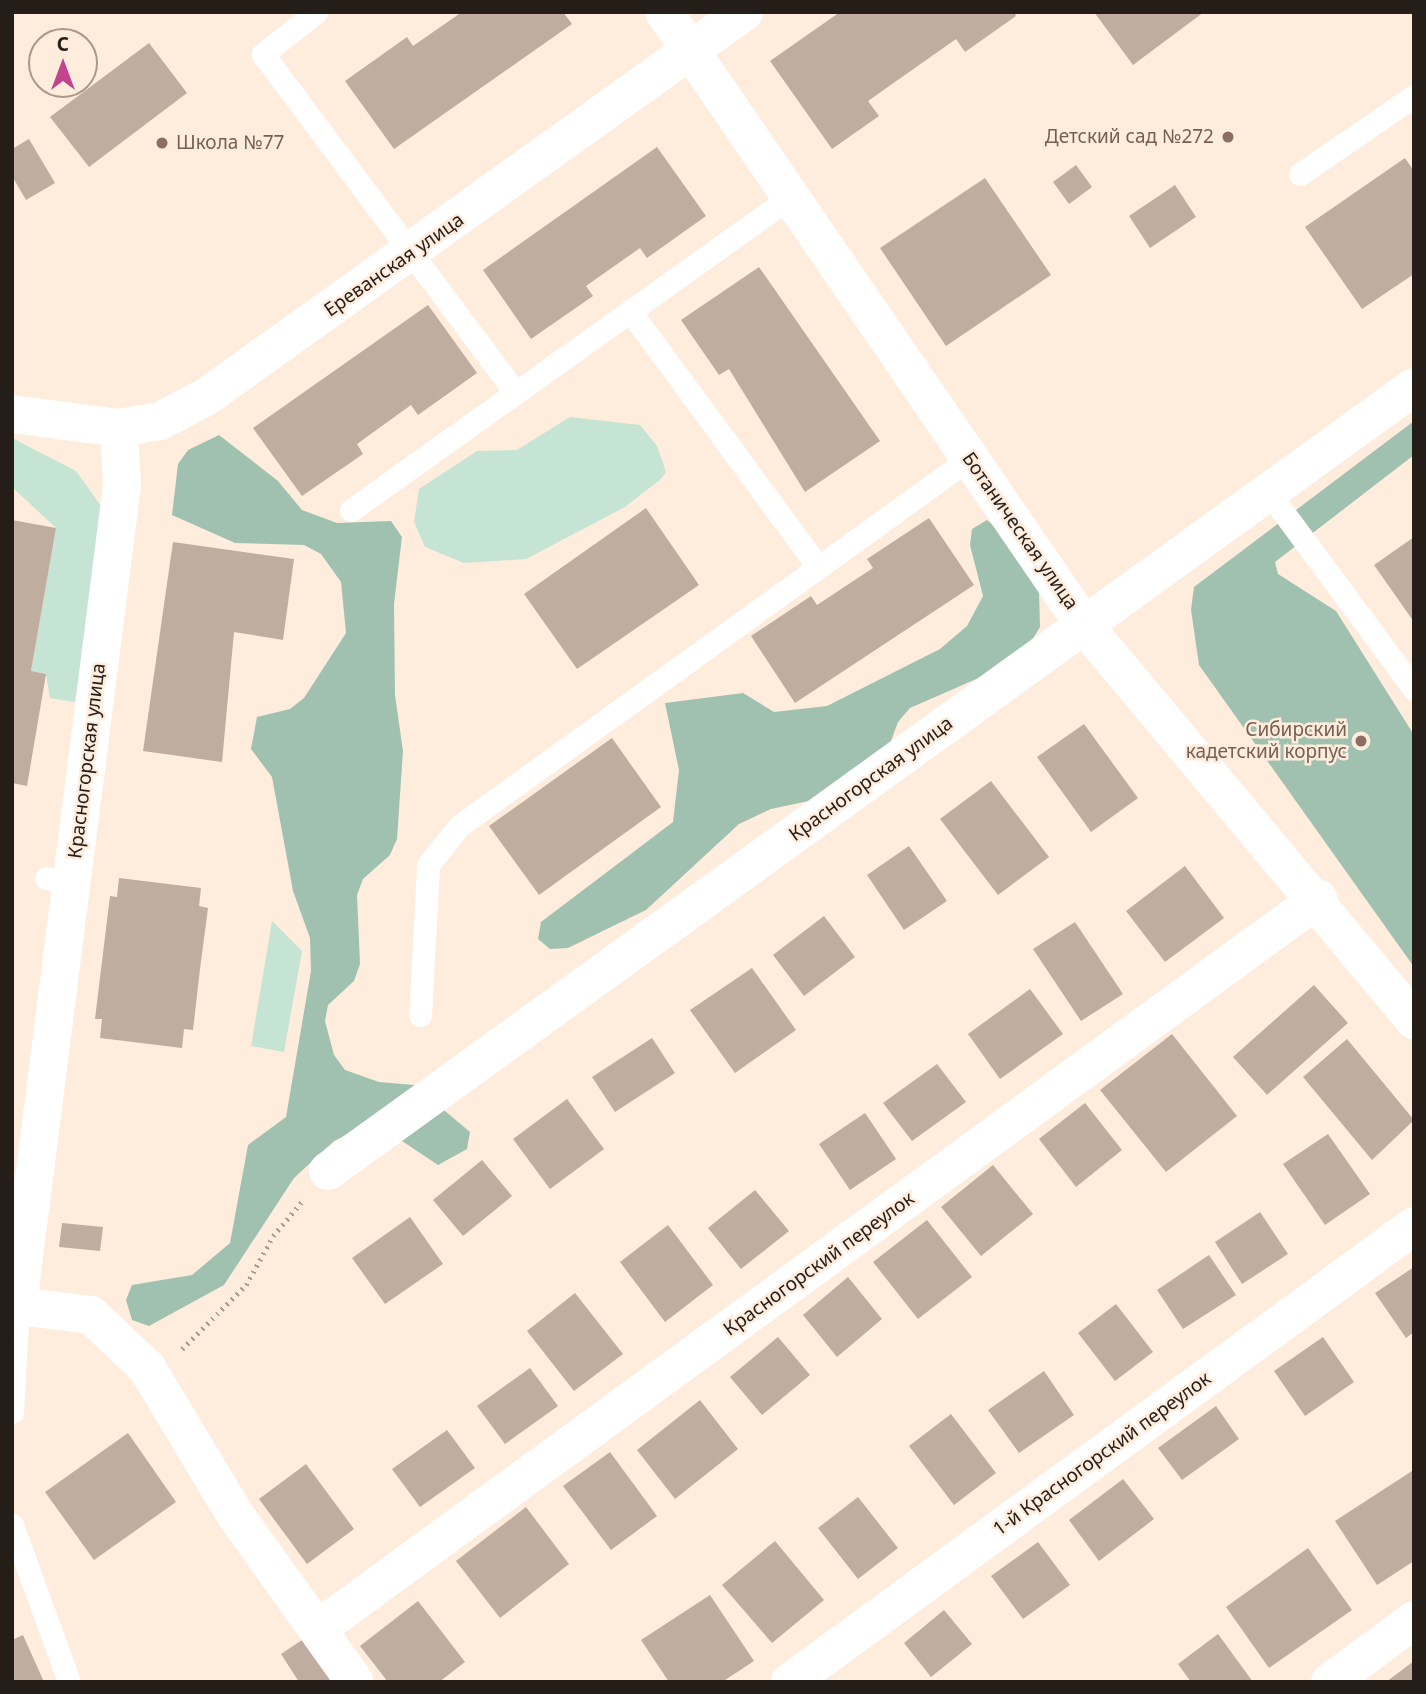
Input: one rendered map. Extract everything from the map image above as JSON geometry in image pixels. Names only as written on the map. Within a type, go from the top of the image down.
[{"type":"street","name":"Ботаническая улица","points":[[664,12],[692,49],[789,198],[1084,625],[1318,899],[1414,1020]]},
{"type":"street","name":"Ереванская улица","points":[[12,414],[119,428],[160,421],[206,397],[411,253],[744,12]]},
{"type":"street","name":"Красногорская улица","points":[[328,1171],[1414,387]]},
{"type":"street","name":"Красногорская улица","points":[[15,1305],[42,1195],[41,1105],[58,881],[122,485],[119,428]]},
{"type":"street","name":"Красногорский переулок","points":[[319,1628],[1318,899]]},
{"type":"street","name":"1-й Красногорский переулок","points":[[790,1682],[1414,1226]]},
{"type":"street","points":[[15,1305],[91,1315],[147,1368],[236,1516],[319,1628],[355,1682]]},
{"type":"street","points":[[1330,1682],[1414,1620]]},
{"type":"lane","points":[[316,12],[263,54],[516,393]]},
{"type":"lane","points":[[1300,174],[1414,96]]},
{"type":"lane","points":[[351,510],[789,198]]},
{"type":"lane","points":[[631,311],[818,567]]},
{"type":"lane","points":[[419,1015],[428,865],[459,826],[970,458]]},
{"type":"lane","points":[[1269,493],[1414,689]]},
{"type":"lane","points":[[12,1412],[15,1305]]},
{"type":"lane","points":[[12,1525],[69,1682]]},
{"type":"path","points":[[147,1368],[194,1342],[246,1285],[273,1236],[328,1171]]},
{"type":"green space","points":[[570,417],[640,425],[657,446],[666,472],[625,507],[526,559],[464,563],[425,547],[414,522],[419,489],[477,451],[517,450]]},
{"type":"green space","name":"Сибирский кадетский корпус","points":[[1414,421],[1414,455],[1275,562],[1278,574],[1336,611],[1414,735],[1414,967],[1199,665],[1191,610],[1194,587]]},
{"type":"green space","points":[[219,435],[278,481],[302,510],[337,523],[391,521],[402,537],[394,604],[395,695],[403,751],[397,839],[390,855],[363,879],[357,895],[360,964],[354,981],[328,1005],[325,1021],[334,1055],[345,1070],[379,1082],[414,1085],[470,1132],[467,1149],[438,1165],[381,1127],[365,1126],[334,1141],[294,1178],[224,1285],[149,1326],[132,1320],[126,1300],[132,1285],[192,1275],[230,1243],[248,1145],[286,1117],[311,971],[310,938],[293,891],[272,777],[251,749],[257,717],[290,709],[304,698],[346,633],[341,582],[321,554],[304,545],[235,543],[172,515],[178,464],[188,450]]},
{"type":"green space","points":[[12,438],[76,471],[101,506],[85,693],[74,702],[50,698],[46,674],[31,671],[56,528],[12,487]]},
{"type":"green space","points":[[987,520],[1016,544],[1039,591],[1040,627],[1020,660],[910,708],[898,722],[874,787],[771,809],[739,824],[646,910],[568,948],[550,949],[538,939],[541,922],[673,822],[679,770],[665,703],[743,693],[774,712],[827,706],[940,649],[967,626],[983,596],[970,545],[972,529]]},
{"type":"green space","points":[[272,921],[302,951],[284,1052],[251,1046]]},
{"type":"building","points":[[462,12],[563,12],[572,24],[394,149],[345,81],[407,37],[413,46]]},
{"type":"building","points":[[840,12],[1014,12],[1016,16],[965,52],[956,39],[868,101],[879,116],[832,149],[770,61]]},
{"type":"building","points":[[1094,12],[1204,12],[1133,65]]},
{"type":"building","points":[[149,43],[187,93],[89,167],[50,117],[75,98],[98,98],[98,81]]},
{"type":"building","points":[[29,139],[55,183],[26,200],[12,176],[12,149]]},
{"type":"building","points":[[657,147],[706,216],[647,258],[640,248],[586,286],[593,296],[531,339],[483,270]]},
{"type":"building","points":[[1405,158],[1414,171],[1414,274],[1362,309],[1305,227]]},
{"type":"building","points":[[1076,165],[1092,187],[1069,204],[1053,182]]},
{"type":"building","points":[[985,178],[1051,275],[946,346],[880,248]]},
{"type":"building","points":[[1175,185],[1196,217],[1150,248],[1129,216]]},
{"type":"building","points":[[759,267],[880,441],[805,492],[729,369],[719,375],[681,320]]},
{"type":"building","points":[[428,305],[477,373],[418,415],[411,405],[357,444],[363,454],[302,496],[253,428]]},
{"type":"building","points":[[646,508],[699,585],[577,669],[524,594]]},
{"type":"building","points":[[929,518],[974,585],[795,703],[751,636],[811,596],[817,605],[873,568],[867,559]]},
{"type":"building","points":[[12,520],[56,528],[31,671],[46,674],[27,786],[12,783]]},
{"type":"building","points":[[1414,537],[1414,622],[1374,565]]},
{"type":"building","points":[[173,542],[294,559],[283,640],[234,632],[222,762],[143,751]]},
{"type":"building","points":[[1084,724],[1138,798],[1091,832],[1037,757]]},
{"type":"building","points":[[612,738],[661,807],[539,895],[489,826]]},
{"type":"building","points":[[991,781],[1049,857],[998,895],[940,819]]},
{"type":"building","points":[[909,846],[947,901],[904,930],[867,875]]},
{"type":"building","points":[[1185,866],[1224,918],[1165,962],[1126,911]]},
{"type":"building","points":[[119,878],[201,888],[199,906],[208,908],[193,1030],[184,1029],[182,1048],[100,1038],[102,1019],[95,1019],[110,896],[117,897]]},
{"type":"building","points":[[824,916],[855,957],[804,996],[773,955]]},
{"type":"building","points":[[1075,922],[1123,994],[1081,1021],[1033,949]]},
{"type":"building","points":[[752,968],[796,1030],[735,1073],[690,1010]]},
{"type":"building","points":[[1314,985],[1348,1023],[1267,1095],[1233,1057]]},
{"type":"building","points":[[1030,989],[1063,1034],[1000,1079],[968,1034]]},
{"type":"building","points":[[1172,1034],[1237,1116],[1166,1172],[1100,1090]]},
{"type":"building","points":[[652,1038],[675,1073],[615,1112],[592,1077]]},
{"type":"building","points":[[1347,1039],[1414,1120],[1372,1160],[1303,1077]]},
{"type":"building","points":[[937,1064],[966,1102],[912,1141],[883,1103]]},
{"type":"building","points":[[567,1099],[604,1149],[550,1189],[513,1139]]},
{"type":"building","points":[[1085,1103],[1122,1150],[1076,1187],[1039,1139]]},
{"type":"building","points":[[865,1113],[896,1159],[850,1190],[819,1144]]},
{"type":"building","points":[[1328,1134],[1370,1194],[1325,1225],[1283,1164]]},
{"type":"building","points":[[482,1160],[512,1196],[463,1236],[433,1200]]},
{"type":"building","points":[[993,1165],[1033,1214],[981,1256],[941,1207]]},
{"type":"building","points":[[755,1190],[789,1231],[741,1269],[708,1228]]},
{"type":"building","points":[[1260,1212],[1288,1254],[1242,1284],[1215,1242]]},
{"type":"building","points":[[410,1217],[443,1264],[385,1304],[352,1258]]},
{"type":"building","points":[[927,1220],[972,1277],[918,1319],[873,1262]]},
{"type":"building","points":[[62,1223],[103,1227],[100,1251],[59,1247]]},
{"type":"building","points":[[668,1225],[713,1285],[665,1322],[620,1262]]},
{"type":"building","points":[[1209,1255],[1236,1295],[1183,1329],[1157,1290]]},
{"type":"building","points":[[1414,1267],[1414,1332],[1406,1338],[1375,1293]]},
{"type":"building","points":[[848,1277],[882,1319],[837,1357],[803,1315]]},
{"type":"building","points":[[575,1293],[623,1354],[574,1391],[527,1331]]},
{"type":"building","points":[[1116,1304],[1153,1352],[1115,1381],[1078,1333]]},
{"type":"building","points":[[778,1337],[810,1375],[762,1415],[730,1377]]},
{"type":"building","points":[[1323,1337],[1354,1382],[1305,1416],[1274,1371]]},
{"type":"building","points":[[530,1368],[558,1406],[505,1444],[477,1406]]},
{"type":"building","points":[[1044,1371],[1074,1415],[1019,1453],[988,1410]]},
{"type":"building","points":[[700,1400],[738,1449],[675,1499],[637,1450]]},
{"type":"building","points":[[1216,1406],[1239,1439],[1182,1480],[1158,1448]]},
{"type":"building","points":[[951,1414],[996,1473],[954,1505],[909,1446]]},
{"type":"building","points":[[447,1430],[475,1468],[420,1507],[392,1469]]},
{"type":"building","points":[[128,1433],[176,1502],[94,1560],[45,1492]]},
{"type":"building","points":[[610,1452],[657,1516],[611,1550],[563,1486]]},
{"type":"building","points":[[306,1464],[354,1529],[307,1564],[259,1499]]},
{"type":"building","points":[[1412,1471],[1414,1561],[1377,1585],[1335,1521]]},
{"type":"building","points":[[1123,1479],[1154,1519],[1099,1561],[1069,1520]]},
{"type":"building","points":[[858,1497],[898,1548],[858,1579],[818,1528]]},
{"type":"building","points":[[526,1507],[569,1564],[500,1618],[456,1561]]},
{"type":"building","points":[[775,1541],[824,1600],[772,1643],[722,1585]]},
{"type":"building","points":[[1038,1542],[1070,1585],[1023,1619],[991,1576]]},
{"type":"building","points":[[1308,1548],[1352,1610],[1269,1668],[1226,1607]]},
{"type":"building","points":[[710,1595],[754,1661],[722,1682],[669,1682],[641,1640]]},
{"type":"building","points":[[418,1601],[465,1662],[439,1682],[388,1682],[360,1646]]},
{"type":"building","points":[[944,1610],[972,1644],[931,1677],[904,1643]]},
{"type":"building","points":[[1218,1634],[1253,1682],[1191,1682],[1178,1664]]},
{"type":"building","points":[[23,1635],[44,1682],[12,1682],[12,1640]]},
{"type":"building","points":[[308,1636],[339,1682],[299,1682],[281,1654]]},
{"type":"building","points":[[1414,1661],[1414,1682],[1386,1682]]},
{"type":"place","name":"Детский сад №272","points":[[1228,137]]},
{"type":"place","name":"Школа №77","points":[[162,143]]},
{"type":"place","name":"Сибирский кадетский корпус","points":[[1361,741]]}]
